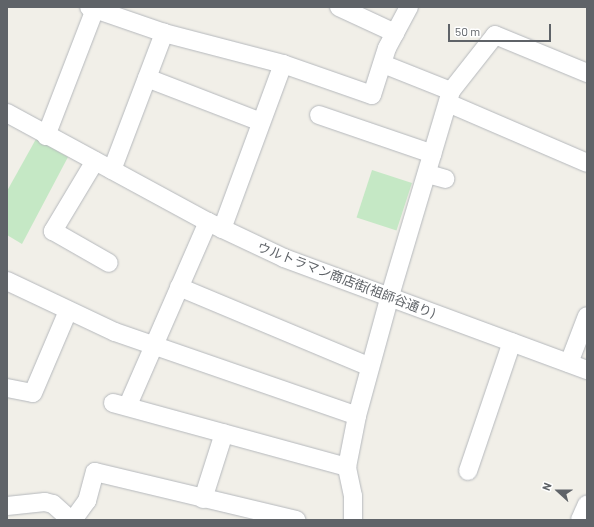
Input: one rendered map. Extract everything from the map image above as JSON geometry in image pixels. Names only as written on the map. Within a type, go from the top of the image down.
[{"type":"street","points":[[339,7],[395,33]]},
{"type":"street","points":[[46,136],[92,8],[164,33],[283,64],[372,95],[383,64],[386,48],[409,7]]},
{"type":"street","points":[[112,170],[164,33]]},
{"type":"street","points":[[353,520],[353,496],[347,467],[357,416],[388,299],[428,174],[449,97],[494,35],[587,73]]},
{"type":"street","points":[[283,64],[261,122],[215,225],[179,286],[153,346],[121,404],[347,467]]},
{"type":"street","points":[[383,64],[587,163]]},
{"type":"street","points":[[147,78],[261,122]]},
{"type":"street","name":"ウルトラマン商店街(祖師谷通り)","points":[[7,113],[46,136],[215,225],[284,258],[388,299],[569,362],[587,370]]},
{"type":"street","points":[[319,115],[433,154]]},
{"type":"street","points":[[95,161],[53,231],[109,263]]},
{"type":"street","points":[[428,174],[445,179]]},
{"type":"street","points":[[7,281],[68,311],[153,346],[357,416]]},
{"type":"street","points":[[179,286],[370,367]]},
{"type":"street","points":[[7,388],[33,392],[68,311]]},
{"type":"street","points":[[569,362],[587,316]]},
{"type":"street","points":[[468,471],[512,342]]},
{"type":"street","points":[[203,498],[224,433]]},
{"type":"street","points":[[7,506],[45,502],[53,504],[72,520],[87,501],[95,472],[296,520]]},
{"type":"street","points":[[580,520],[587,504]]},
{"type":"green space","points":[[36,139],[68,157],[22,244],[7,235],[7,191]]},
{"type":"green space","points":[[372,170],[412,183],[396,231],[357,218]]}]
